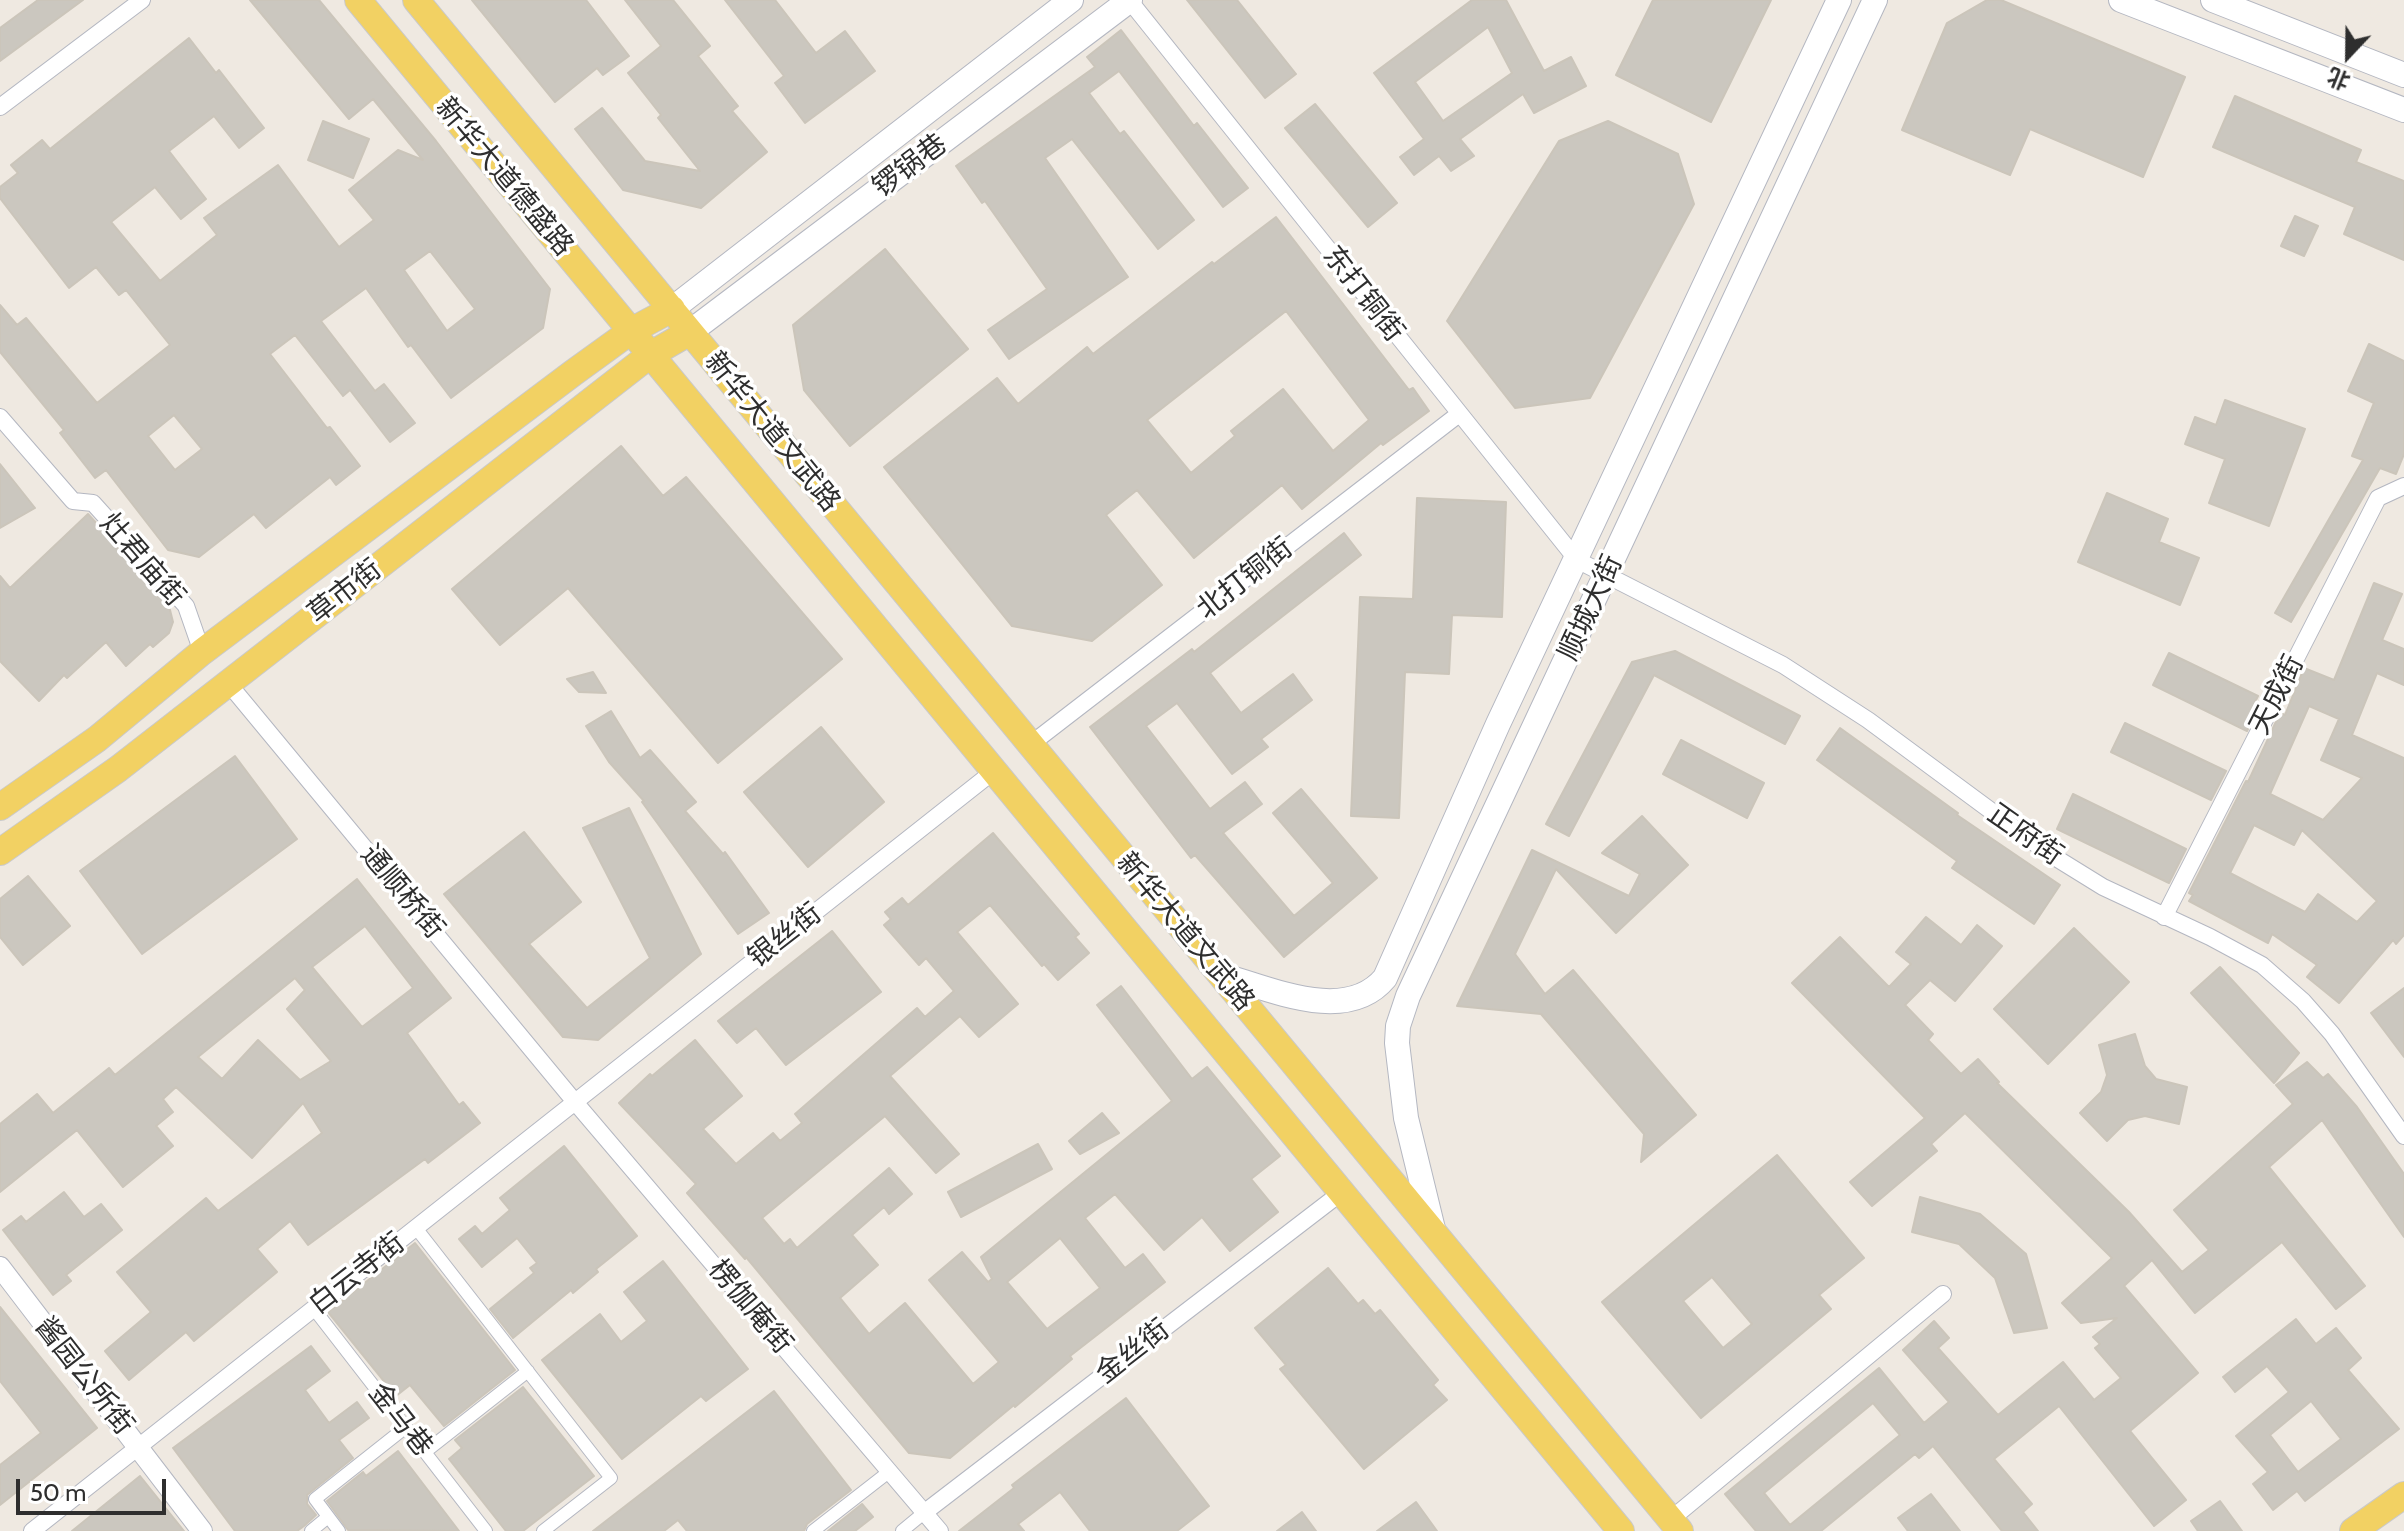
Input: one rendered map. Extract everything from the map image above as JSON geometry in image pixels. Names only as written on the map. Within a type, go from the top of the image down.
[{"type":"main road","name":"新华大道德盛路","points":[[358,0],[650,355]]},
{"type":"main road","name":"新华大道德盛路","points":[[416,0],[690,332]]},
{"type":"main road","name":"锣锅巷","points":[[672,309],[1071,0]]},
{"type":"main road","name":"锣锅巷","points":[[690,332],[1130,0]]},
{"type":"main road","name":"顺城大街","points":[[1221,975],[1324,1002],[1347,1002],[1375,990],[1385,978],[1498,724],[1839,0]]},
{"type":"main road","name":"顺城大街","points":[[1434,1233],[1406,1118],[1397,1043],[1398,1026],[1408,996],[1875,0]]},
{"type":"main road","points":[[2121,0],[2403,106]]},
{"type":"main road","points":[[2213,0],[2404,75]]},
{"type":"main road","name":"草市街","points":[[0,807],[97,739],[202,652],[631,331],[672,309]]},
{"type":"main road","name":"草市街","points":[[0,852],[118,769],[650,355],[690,332]]},
{"type":"main road","name":"新华大道文武路","points":[[690,332],[1675,1525]]},
{"type":"main road","name":"新华大道文武路","points":[[650,355],[1621,1531]]},
{"type":"main road","points":[[2353,1531],[2404,1495]]},
{"type":"street","points":[[0,107],[142,0]]},
{"type":"street","name":"东打铜街","points":[[1130,0],[1577,560],[1607,574]]},
{"type":"street","name":"北打铜街","points":[[1031,744],[1459,414]]},
{"type":"street","name":"灶君庙街","points":[[0,417],[73,501],[93,503],[186,606],[202,652]]},
{"type":"street","name":"天成街","points":[[2164,917],[2378,498],[2404,486]]},
{"type":"street","name":"正府街","points":[[1607,574],[1783,665],[1830,694],[2048,853],[2103,887],[2262,965],[2303,1001],[2332,1034],[2404,1136]]},
{"type":"street","name":"通顺桥街","points":[[228,683],[575,1102]]},
{"type":"street","name":"银丝街","points":[[575,1102],[994,771]]},
{"type":"street","name":"白云寺街","points":[[32,1531],[575,1102]]},
{"type":"street","name":"楞伽庵街","points":[[575,1102],[940,1531]]},
{"type":"street","name":"金丝街","points":[[925,1512],[1342,1192]]},
{"type":"street","points":[[416,1228],[611,1478],[543,1531]]},
{"type":"street","name":"酱园公所街","points":[[0,1267],[202,1531]]},
{"type":"street","points":[[1675,1525],[1943,1294]]},
{"type":"street","name":"金马巷","points":[[314,1309],[486,1531]]},
{"type":"street","points":[[425,1452],[528,1371]]},
{"type":"street","points":[[339,1531],[315,1499],[406,1427]]},
{"type":"street","points":[[813,1531],[890,1471]]},
{"type":"street","points":[[902,1531],[925,1512]]},
{"type":"street","points":[[311,1531],[328,1517]]},
{"type":"building","points":[[38,0],[83,0],[0,61],[0,28]]},
{"type":"building","points":[[250,0],[319,0],[436,141],[550,289],[543,328],[451,398],[411,345],[408,347],[366,288],[321,321],[375,391],[384,384],[415,423],[390,442],[350,390],[343,396],[295,335],[270,354],[360,466],[336,485],[330,477],[266,528],[254,514],[199,557],[168,550],[106,470],[95,478],[60,433],[64,430],[0,352],[0,305],[17,325],[26,318],[97,403],[170,345],[126,290],[119,295],[96,267],[69,288],[0,198],[0,187],[18,173],[11,165],[42,140],[50,149],[189,38],[216,73],[219,70],[264,128],[239,148],[214,116],[169,151],[206,199],[181,219],[155,187],[111,222],[160,281],[217,235],[204,218],[278,165],[339,247],[374,220],[349,190],[398,150],[423,160],[373,99],[349,119]],"holes":[[[430,251],[475,309],[447,331],[404,270]],[[174,415],[202,449],[175,470],[148,436]]]},
{"type":"building","points":[[472,0],[586,0],[629,56],[603,75],[597,68],[555,102]]},
{"type":"building","points":[[625,0],[673,0],[710,46],[698,56],[738,106],[732,111],[767,152],[701,208],[623,190],[575,129],[602,108],[645,161],[700,171],[658,118],[661,115],[628,73],[661,46]]},
{"type":"building","points":[[725,0],[775,0],[816,53],[845,31],[875,71],[805,123],[775,83],[784,76]]},
{"type":"building","points":[[1187,0],[1237,0],[1296,74],[1265,98]]},
{"type":"building","points":[[1472,0],[1506,0],[1544,71],[1571,57],[1586,86],[1534,113],[1523,94],[1460,139],[1474,156],[1451,171],[1439,156],[1414,175],[1400,157],[1424,139],[1374,73]],"holes":[[[1488,27],[1512,73],[1443,121],[1415,82]]]},
{"type":"building","points":[[1653,0],[1771,0],[1711,122],[1616,75]]},
{"type":"building","points":[[1987,0],[2001,0],[2185,77],[2143,177],[2030,129],[2010,175],[1902,130],[1947,23]]},
{"type":"building","points":[[1121,30],[1194,126],[1197,123],[1248,188],[1223,207],[1119,71],[1089,93],[1120,134],[1124,131],[1194,220],[1158,249],[1072,139],[1045,158],[1128,277],[1009,359],[988,330],[1047,289],[985,201],[982,203],[956,166],[1095,67],[1087,57]]},
{"type":"building","points":[[2235,96],[2361,150],[2356,162],[2404,181],[2404,260],[2344,234],[2355,207],[2213,147]]},
{"type":"building","points":[[1315,104],[1397,203],[1368,227],[1285,128]]},
{"type":"building","points":[[323,121],[369,139],[353,178],[308,160]]},
{"type":"building","points":[[1608,121],[1678,154],[1694,204],[1590,398],[1515,408],[1447,321],[1559,141]]},
{"type":"building","points":[[2295,216],[2318,226],[2304,256],[2281,246]]},
{"type":"building","points":[[1276,217],[1409,390],[1413,388],[1429,411],[1383,445],[1381,443],[1302,509],[1282,485],[1194,558],[1137,490],[1106,515],[1162,585],[1092,641],[1012,626],[884,467],[997,378],[1018,404],[1087,347],[1093,354],[1212,262],[1214,264]],"holes":[[[1286,311],[1369,420],[1333,451],[1283,389],[1231,431],[1235,436],[1191,473],[1147,420]]]},
{"type":"building","points":[[885,249],[968,349],[850,446],[804,390],[793,325]]},
{"type":"building","points":[[2369,344],[2404,361],[2404,454],[2396,474],[2380,468],[2291,622],[2275,613],[2363,460],[2352,456],[2374,403],[2348,391]]},
{"type":"building","points":[[2225,400],[2305,429],[2269,526],[2209,503],[2225,459],[2185,444],[2195,417],[2216,425]]},
{"type":"building","points":[[621,446],[663,496],[686,477],[842,659],[718,763],[568,588],[500,645],[452,589]]},
{"type":"building","points":[[0,464],[35,508],[0,528]]},
{"type":"building","points":[[2107,493],[2168,519],[2159,542],[2199,558],[2180,605],[2078,562]]},
{"type":"building","points":[[1417,498],[1506,502],[1502,617],[1452,615],[1449,674],[1405,672],[1399,818],[1351,816],[1360,597],[1413,599]]},
{"type":"building","points":[[88,514],[168,602],[173,622],[169,633],[153,647],[150,644],[126,666],[106,642],[67,678],[64,675],[39,701],[0,661],[0,576],[10,588]]},
{"type":"building","points":[[1344,533],[1361,555],[1210,673],[1241,713],[1293,674],[1312,700],[1261,739],[1268,747],[1232,774],[1177,703],[1146,726],[1210,809],[1245,782],[1262,804],[1223,833],[1294,916],[1333,883],[1273,813],[1301,789],[1377,878],[1284,957],[1195,855],[1191,858],[1090,727],[1192,649],[1194,652]]},
{"type":"building","points":[[2374,583],[2402,594],[2382,640],[2404,649],[2404,685],[2377,673],[2352,735],[2404,758],[2404,935],[2396,944],[2393,940],[2339,1003],[2307,977],[2317,965],[2272,934],[2268,943],[2189,901],[2193,895],[2189,893],[2248,782],[2280,713],[2285,715],[2304,668],[2334,680]],"holes":[[[2309,706],[2339,719],[2321,760],[2362,778],[2323,820],[2270,794]],[[2254,825],[2294,845],[2302,830],[2377,901],[2357,922],[2318,894],[2305,912],[2230,873]]]},
{"type":"building","points":[[1675,651],[1800,716],[1785,744],[1654,675],[1569,836],[1546,824],[1632,662]]},
{"type":"building","points":[[2169,653],[2258,696],[2255,702],[2260,705],[2247,731],[2153,685]]},
{"type":"building","points":[[593,672],[606,693],[579,692],[567,679]]},
{"type":"building","points":[[611,711],[640,758],[650,750],[696,802],[685,811],[723,854],[725,852],[769,913],[738,934],[644,801],[609,762],[586,726]]},
{"type":"building","points":[[2125,723],[2226,771],[2211,800],[2111,752]]},
{"type":"building","points":[[821,727],[884,802],[808,867],[744,792]]},
{"type":"building","points":[[1840,728],[1957,815],[2060,885],[2034,924],[1952,868],[1957,861],[1817,760]]},
{"type":"building","points":[[1681,740],[1764,783],[1747,818],[1663,774]]},
{"type":"building","points":[[235,756],[297,839],[142,954],[80,871]]},
{"type":"building","points":[[2073,794],[2186,849],[2169,883],[2057,829]]},
{"type":"building","points":[[629,808],[701,954],[598,1040],[563,1037],[444,894],[524,832],[581,902],[529,944],[587,1008],[650,958],[583,828]]},
{"type":"building","points":[[1642,816],[1688,865],[1616,933],[1556,869],[1515,954],[1545,994],[1573,970],[1696,1115],[1641,1162],[1644,1134],[1541,1014],[1457,1006],[1532,850],[1629,896],[1640,874],[1602,853]]},
{"type":"building","points":[[993,833],[1079,934],[1075,937],[1089,953],[1058,980],[1044,964],[1042,966],[990,905],[957,932],[1018,1004],[979,1037],[960,1016],[890,1076],[959,1154],[936,1173],[885,1116],[762,1218],[784,1244],[790,1239],[797,1248],[889,1168],[912,1194],[889,1214],[884,1207],[852,1235],[878,1265],[840,1298],[869,1334],[905,1303],[973,1384],[999,1362],[929,1280],[962,1252],[988,1282],[992,1279],[981,1257],[1172,1101],[1097,1005],[1121,986],[1192,1079],[1207,1067],[1280,1156],[1251,1179],[1278,1212],[1230,1251],[1202,1217],[1164,1250],[1115,1194],[1085,1218],[1125,1268],[1143,1254],[1165,1282],[1070,1356],[1072,1359],[950,1458],[909,1453],[746,1257],[687,1193],[696,1184],[619,1103],[650,1074],[652,1076],[695,1040],[742,1096],[703,1129],[736,1164],[773,1133],[780,1141],[802,1123],[795,1114],[917,1008],[925,1017],[954,991],[926,958],[919,965],[884,925],[891,919],[885,912],[902,898],[908,905]],"holes":[[[1060,1238],[1100,1288],[1047,1329],[1007,1282]]]},
{"type":"building","points":[[28,876],[70,926],[23,965],[0,937],[0,899]]},
{"type":"building","points":[[357,879],[451,998],[407,1033],[459,1105],[463,1102],[480,1123],[428,1163],[425,1159],[308,1245],[290,1221],[257,1249],[277,1272],[194,1341],[186,1332],[129,1380],[105,1351],[151,1312],[117,1272],[206,1198],[218,1211],[322,1133],[303,1103],[252,1158],[176,1087],[163,1099],[173,1112],[156,1126],[173,1146],[123,1187],[77,1130],[0,1192],[0,1124],[37,1094],[53,1113],[109,1068],[115,1075]],"holes":[[[365,926],[413,988],[362,1027],[312,967]],[[295,978],[305,990],[287,1009],[331,1061],[300,1080],[258,1040],[222,1079],[198,1057]]]},
{"type":"building","points":[[1926,917],[1961,945],[1977,925],[2002,946],[1955,1001],[1930,980],[1905,1005],[1933,1034],[1928,1040],[1961,1074],[1978,1059],[1997,1083],[2129,1212],[2182,1272],[2209,1250],[2174,1210],[2293,1104],[2276,1085],[2307,1062],[2323,1078],[2328,1074],[2357,1107],[2404,1174],[2404,1237],[2322,1120],[2269,1167],[2365,1286],[2336,1309],[2282,1242],[2195,1313],[2152,1260],[2124,1286],[2198,1373],[2130,1431],[2186,1500],[2154,1526],[2059,1406],[1994,1459],[2032,1504],[2023,1512],[2038,1531],[2002,1531],[1933,1446],[1919,1458],[1915,1454],[1821,1531],[1756,1531],[1725,1494],[1879,1368],[1924,1423],[1949,1402],[1903,1350],[1934,1321],[1949,1338],[1938,1348],[1998,1415],[2063,1362],[2094,1400],[2121,1378],[2095,1348],[2100,1344],[2093,1337],[2117,1318],[2081,1323],[2062,1303],[2112,1258],[1965,1113],[1931,1144],[1937,1151],[1872,1206],[1850,1182],[1925,1118],[1792,983],[1840,937],[1889,987],[1911,964],[1896,952]],"holes":[[[1873,1403],[1900,1435],[1790,1525],[1764,1493]]]},
{"type":"building","points":[[2074,928],[2129,982],[2048,1064],[1994,1009]]},
{"type":"building","points":[[832,931],[881,992],[786,1065],[756,1028],[737,1043],[718,1021]]},
{"type":"building","points":[[2220,967],[2299,1053],[2274,1083],[2191,993]]},
{"type":"building","points":[[2404,988],[2404,1057],[2371,1013]]},
{"type":"building","points":[[2135,1034],[2145,1066],[2156,1079],[2187,1087],[2179,1124],[2145,1116],[2128,1120],[2107,1141],[2080,1113],[2101,1092],[2107,1075],[2099,1045]]},
{"type":"building","points":[[1102,1113],[1119,1133],[1080,1154],[1069,1141]]},
{"type":"building","points":[[1038,1144],[1052,1169],[961,1217],[948,1192]]},
{"type":"building","points":[[564,1146],[637,1236],[596,1269],[598,1272],[573,1293],[571,1290],[513,1338],[490,1309],[534,1273],[530,1268],[537,1263],[517,1238],[482,1267],[459,1239],[475,1226],[482,1234],[510,1210],[500,1198]]},
{"type":"building","points":[[1777,1155],[1864,1258],[1819,1295],[1831,1309],[1701,1418],[1602,1302]],"holes":[[[1712,1277],[1752,1324],[1723,1348],[1683,1301]]]},
{"type":"building","points":[[64,1192],[84,1217],[101,1204],[122,1230],[66,1275],[71,1281],[53,1295],[3,1230],[21,1216],[26,1222]]},
{"type":"building","points":[[1920,1197],[1980,1214],[2026,1254],[2047,1328],[2014,1333],[1995,1278],[1959,1244],[1912,1232]]},
{"type":"building","points":[[415,1243],[515,1370],[444,1426],[410,1385],[396,1396],[328,1312]]},
{"type":"building","points":[[663,1261],[748,1369],[706,1401],[701,1396],[622,1459],[542,1360],[600,1314],[621,1342],[647,1321],[624,1292]]},
{"type":"building","points":[[1328,1268],[1358,1304],[1363,1300],[1375,1314],[1380,1310],[1438,1380],[1433,1385],[1447,1400],[1364,1469],[1280,1369],[1286,1365],[1255,1328]]},
{"type":"building","points":[[0,1307],[97,1428],[0,1505],[0,1465],[41,1433],[0,1381]]},
{"type":"building","points":[[2296,1319],[2316,1344],[2336,1328],[2361,1358],[2348,1370],[2399,1429],[2305,1501],[2297,1491],[2273,1510],[2253,1484],[2268,1472],[2236,1436],[2289,1392],[2267,1366],[2235,1392],[2223,1377]],"holes":[[[2311,1401],[2341,1439],[2298,1472],[2270,1435]]]},
{"type":"building","points":[[311,1346],[330,1371],[305,1390],[329,1423],[357,1402],[369,1418],[339,1440],[353,1458],[307,1495],[307,1504],[316,1515],[297,1531],[235,1531],[173,1448]]},
{"type":"building","points":[[523,1387],[594,1476],[523,1531],[506,1531],[449,1459],[462,1448],[455,1440]]},
{"type":"building","points":[[774,1391],[851,1490],[807,1524],[804,1531],[687,1531],[678,1520],[664,1531],[593,1531]]},
{"type":"building","points":[[1126,1398],[1209,1506],[1177,1531],[1090,1531],[1060,1492],[1018,1524],[1024,1531],[959,1531],[1014,1488],[1012,1485]]},
{"type":"building","points":[[398,1451],[459,1531],[348,1530],[327,1501],[363,1472],[366,1476]]},
{"type":"building","points":[[140,1476],[184,1531],[72,1531]]},
{"type":"building","points":[[1931,1494],[1960,1531],[1908,1531],[1898,1518]]},
{"type":"building","points":[[2220,1501],[2242,1531],[2198,1531],[2191,1521]]},
{"type":"building","points":[[1416,1502],[1437,1531],[1377,1531]]},
{"type":"building","points":[[862,1504],[873,1517],[855,1531],[828,1531]]},
{"type":"building","points":[[1302,1512],[1316,1531],[1277,1531]]}]
